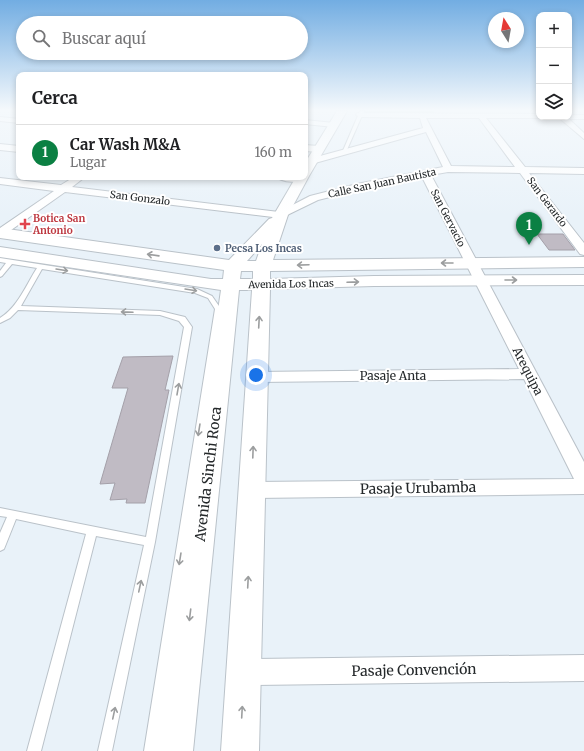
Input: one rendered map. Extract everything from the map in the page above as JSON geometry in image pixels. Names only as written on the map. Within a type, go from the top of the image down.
[{"type":"main road","points":[[308,168],[321,146]]},
{"type":"main road","points":[[232,276],[281,215],[301,180]]},
{"type":"main road","points":[[240,751],[261,275],[281,215]]},
{"type":"main road","name":"Avenida Los Incas","points":[[0,233],[232,276],[471,262],[584,262]]},
{"type":"main road","name":"Avenida Los Incas","points":[[5,257],[211,284],[232,276]]},
{"type":"main road","name":"Avenida Los Incas","points":[[261,275],[480,280],[584,280]]},
{"type":"main road","name":"Avenida Sinchi Roca","points":[[174,751],[232,276]]},
{"type":"street","points":[[0,146],[16,149]]},
{"type":"street","points":[[312,161],[366,146]]},
{"type":"street","points":[[437,146],[448,169]]},
{"type":"street","name":"San Gerardo","points":[[504,146],[584,251]]},
{"type":"street","points":[[308,148],[319,149]]},
{"type":"street","name":"Calle San Juan Bautista","points":[[281,215],[314,198],[448,169],[584,171]]},
{"type":"street","name":"San Gervacio","points":[[425,173],[471,262]]},
{"type":"street","points":[[0,233],[76,180]]},
{"type":"street","name":"San Gonzalo","points":[[0,181],[281,215]]},
{"type":"street","name":"Arequipa","points":[[471,262],[584,480]]},
{"type":"street","name":"Pasaje Anta","points":[[257,376],[529,374]]},
{"type":"street","name":"Pasaje Urubamba","points":[[252,490],[584,486]]},
{"type":"street","name":"Pasaje Convención","points":[[244,672],[584,668]]},
{"type":"lane","points":[[344,152],[347,146]]},
{"type":"lane","points":[[0,260],[5,257],[40,267],[197,291],[210,297],[218,308],[151,751]]},
{"type":"lane","points":[[0,275],[5,257]]},
{"type":"lane","points":[[0,321],[10,315],[16,308],[40,267]]},
{"type":"lane","points":[[16,308],[160,313],[175,316],[187,322],[188,332],[150,542],[106,751]]},
{"type":"lane","points":[[0,512],[150,542]]},
{"type":"lane","points":[[0,546],[13,515]]},
{"type":"lane","points":[[34,751],[92,531]]},
{"type":"building","points":[[537,234],[563,234],[575,250],[549,250]]},
{"type":"building","points":[[173,356],[165,390],[169,390],[145,503],[126,503],[127,499],[110,500],[115,483],[100,484],[128,388],[112,388],[123,357]]},
{"type":"place","name":"Botica San Antonio","points":[[25,224]]},
{"type":"place","name":"Car Wash M&A","points":[[529,245]]},
{"type":"place","name":"Pecsa Los Incas","points":[[217,248]]}]
